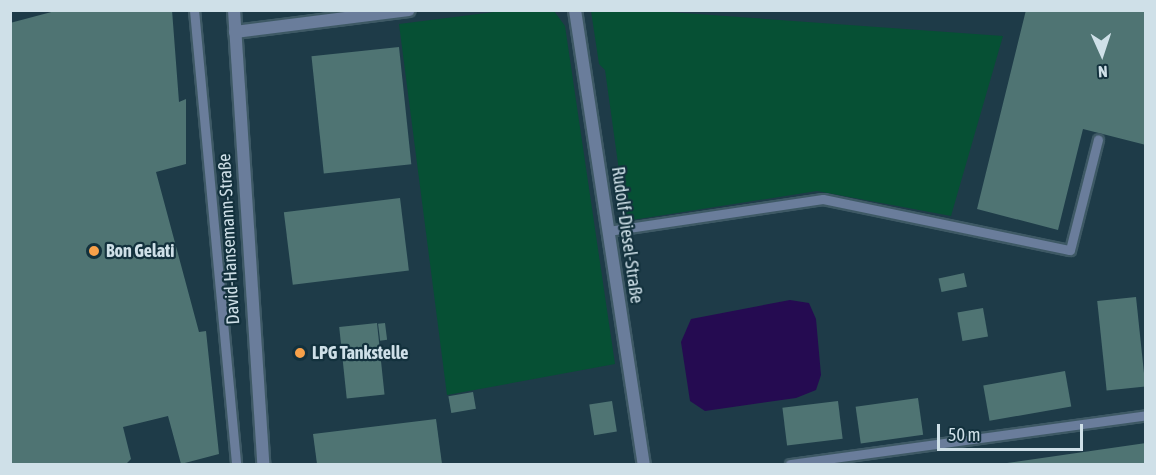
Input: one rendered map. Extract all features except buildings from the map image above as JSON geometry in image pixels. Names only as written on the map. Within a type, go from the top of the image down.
[{"type":"street","name":"David-Hansemann-Straße","points":[[234,10],[263,465]]},
{"type":"street","points":[[235,32],[410,10]]},
{"type":"street","name":"Rudolf-Diesel-Straße","points":[[575,10],[644,465]]},
{"type":"lane","points":[[194,10],[236,465]]},
{"type":"lane","points":[[608,231],[823,199],[1070,250],[1098,139]]},
{"type":"lane","points":[[790,465],[874,460],[1146,415]]},
{"type":"green space","points":[[510,10],[554,11],[565,26],[615,364],[447,395],[399,24]]},
{"type":"green space","points":[[591,11],[655,11],[1003,36],[951,216],[817,191],[626,221],[605,70],[599,64]]},
{"type":"shaded area","points":[[790,300],[809,303],[816,319],[821,375],[816,390],[796,398],[705,411],[690,401],[681,342],[691,319]]},
{"type":"place","name":"Bon Gelati","points":[[94,251]]},
{"type":"place","name":"LPG Tankstelle","points":[[300,353]]}]
